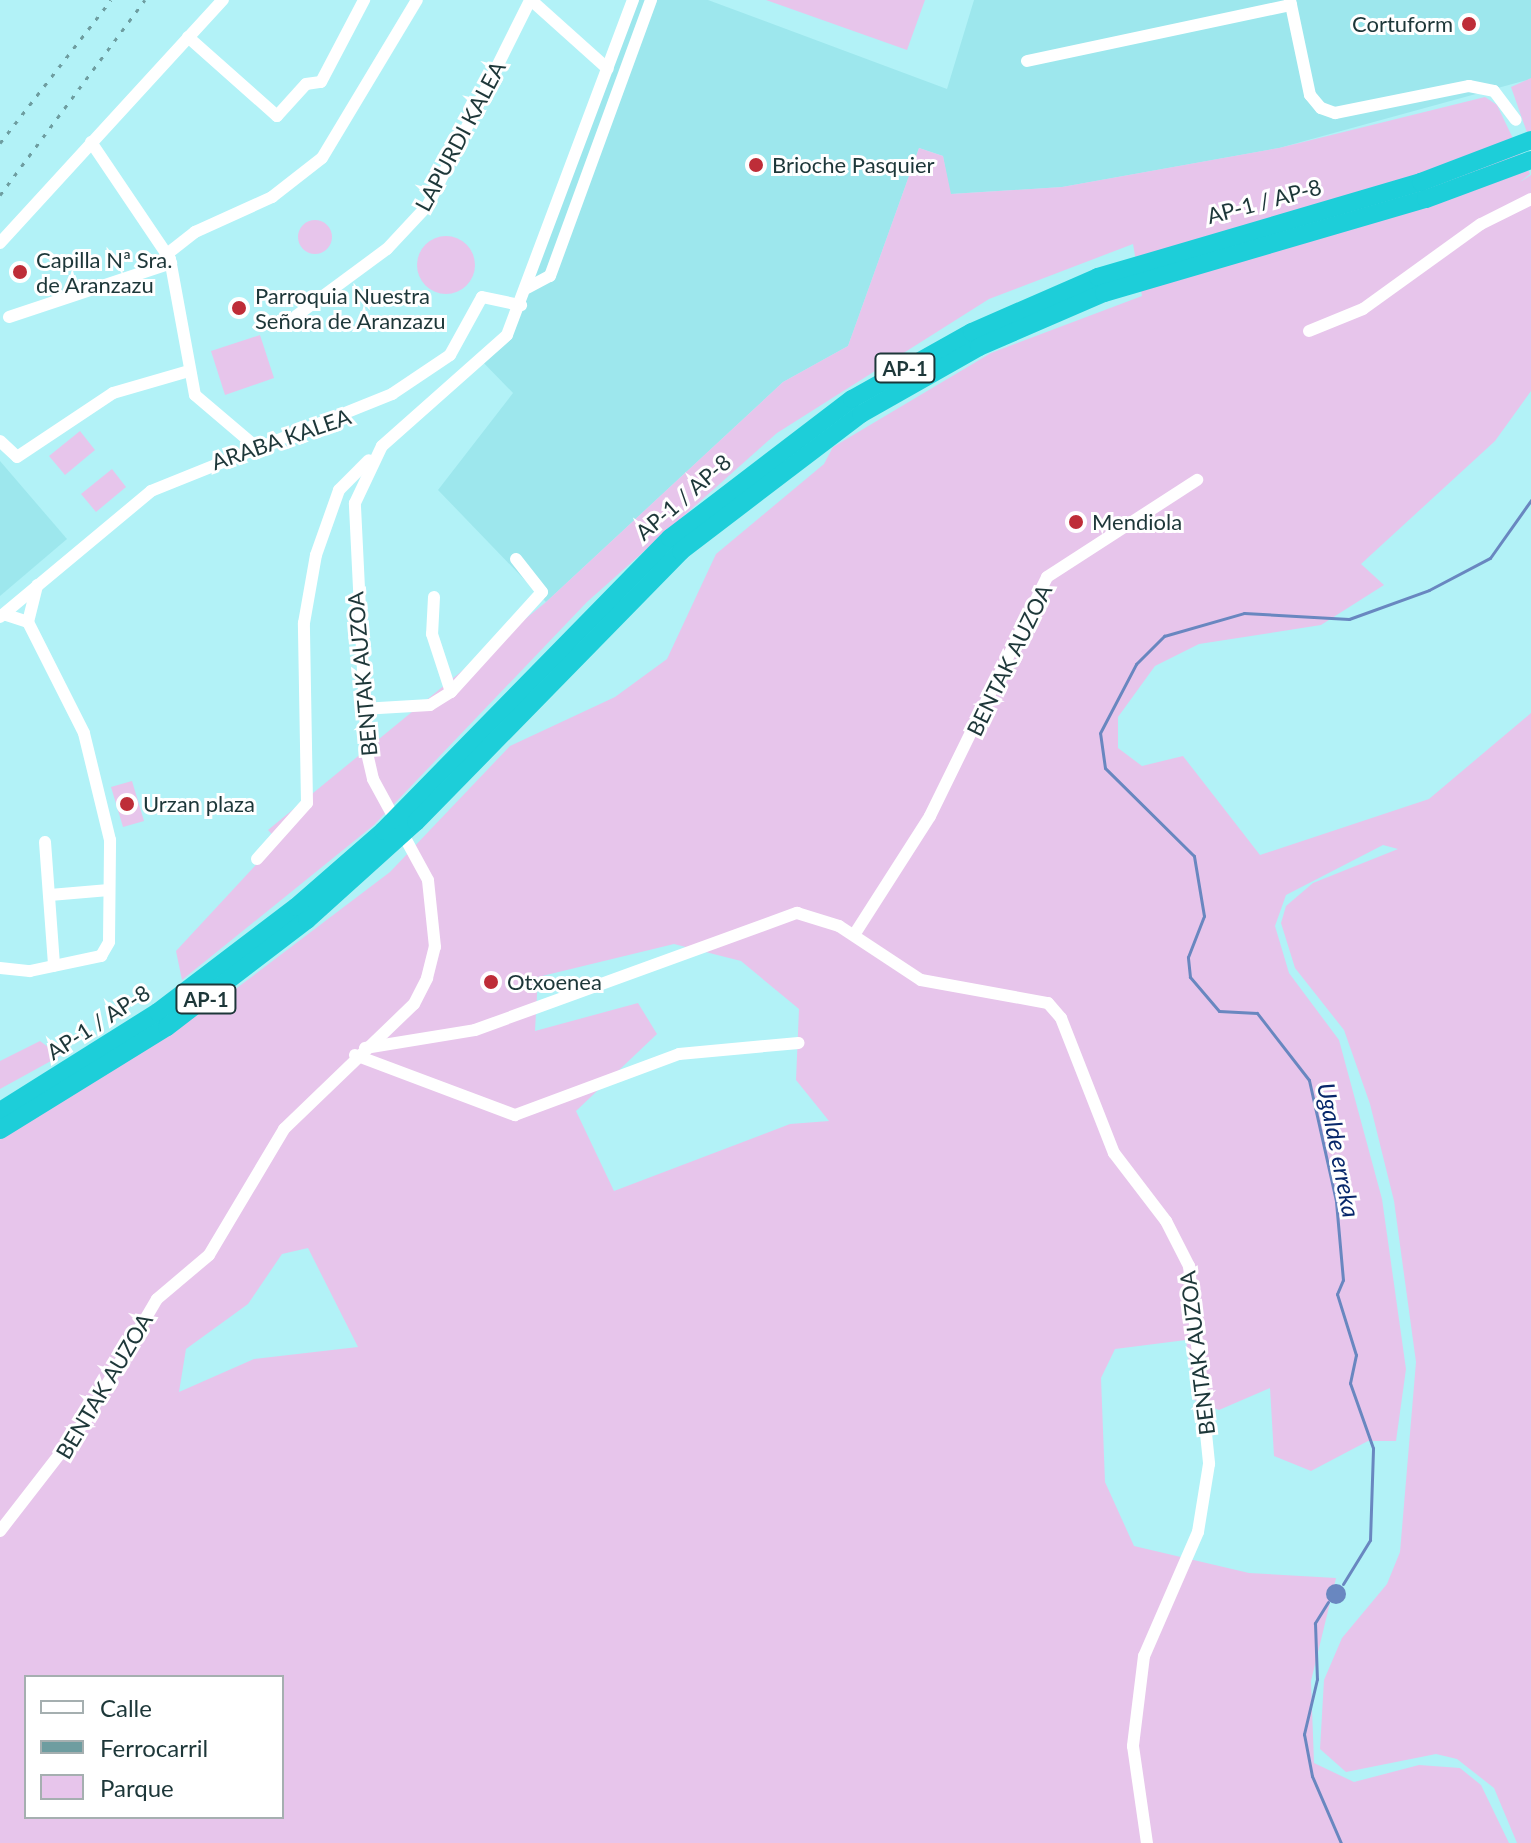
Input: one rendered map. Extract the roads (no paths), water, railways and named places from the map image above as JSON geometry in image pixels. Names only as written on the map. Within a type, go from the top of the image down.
[{"type":"highway","name":"AP-1 / AP-8","points":[[0,1111],[158,1012],[296,907],[383,831],[670,538],[852,399],[972,332],[1098,277],[1421,182],[1531,140]]},
{"type":"highway","name":"AP-1 / AP-8","points":[[0,1130],[167,1027],[307,920],[416,822],[681,551],[861,414],[979,347],[1104,293],[1426,199],[1531,160]]},
{"type":"street","points":[[0,243],[223,0]]},
{"type":"street","points":[[188,37],[277,116],[306,84],[321,82],[364,0]]},
{"type":"street","points":[[9,317],[169,258],[195,232],[272,197],[322,158],[417,0]]},
{"type":"street","points":[[531,0],[608,69]]},
{"type":"street","name":"LAPURDI KALEA","points":[[296,316],[387,249],[428,205],[531,0]]},
{"type":"street","points":[[521,305],[633,0]]},
{"type":"street","points":[[527,288],[550,276],[651,0]]},
{"type":"street","points":[[1027,61],[1290,3],[1310,95],[1321,108],[1335,113],[1469,86],[1494,91],[1516,120]]},
{"type":"street","points":[[91,142],[169,258],[195,395],[255,446]]},
{"type":"street","points":[[1309,331],[1363,309],[1481,224],[1531,199]]},
{"type":"street","name":"ARABA KALEA","points":[[2,615],[151,491],[255,446],[315,431],[392,394],[450,355],[482,297],[521,305]]},
{"type":"street","name":"BENTAK AUZOA","points":[[257,859],[307,803],[304,623],[316,555],[339,490],[375,454],[492,351],[521,305]]},
{"type":"street","points":[[0,441],[17,457],[113,393],[189,371]]},
{"type":"street","name":"BENTAK AUZOA","points":[[0,1531],[86,1420],[157,1299],[209,1255],[284,1129],[360,1052],[414,1004],[435,947],[428,880],[373,779],[362,709],[354,519],[375,454]]},
{"type":"street","name":"BENTAK AUZOA","points":[[854,935],[930,816],[1047,577],[1197,480]]},
{"type":"street","points":[[362,709],[430,705],[451,692],[542,592],[516,559]]},
{"type":"street","points":[[0,968],[54,966],[105,950],[110,830],[84,733],[28,622],[37,585]]},
{"type":"street","points":[[434,597],[432,634],[451,692]]},
{"type":"street","points":[[2,615],[28,622]]},
{"type":"street","points":[[45,842],[54,966]]},
{"type":"street","points":[[50,895],[109,890]]},
{"type":"street","name":"BENTAK AUZOA","points":[[360,1052],[475,1030],[787,914],[854,935],[921,980],[1048,1003],[1061,1018],[1114,1153],[1166,1221],[1189,1266],[1209,1464],[1198,1532],[1144,1656],[1133,1746],[1147,1843]]},
{"type":"street","points":[[360,1052],[515,1115],[679,1054],[798,1043]]},
{"type":"waterway","name":"Ugalde erreka","points":[[1343,1584],[1370,1540],[1373,1448],[1350,1383],[1356,1355],[1337,1294],[1343,1280],[1336,1201],[1309,1080],[1257,1013],[1219,1011],[1190,977],[1188,957],[1204,916],[1194,856],[1105,768],[1100,733],[1136,664],[1164,636],[1244,613],[1349,619],[1429,590],[1490,558],[1531,500]]},
{"type":"waterway","name":"Ugalde erreka","points":[[1328,1602],[1315,1623],[1317,1679],[1304,1734],[1312,1776],[1341,1843]]},
{"type":"railway","points":[[0,143],[111,0]]},
{"type":"railway","points":[[0,195],[145,0]]},
{"type":"place","name":"Cortuform","points":[[1469,24]]},
{"type":"place","name":"Brioche Pasquier","points":[[756,165]]},
{"type":"place","name":"Capilla Nª Sra. de Aranzazu","points":[[20,272]]},
{"type":"place","name":"Parroquia Nuestra Señora de Aranzazu","points":[[239,308]]},
{"type":"place","name":"Mendiola","points":[[1076,522]]},
{"type":"place","name":"Urzan plaza","points":[[127,804]]},
{"type":"place","name":"Otxoenea","points":[[491,982]]}]
